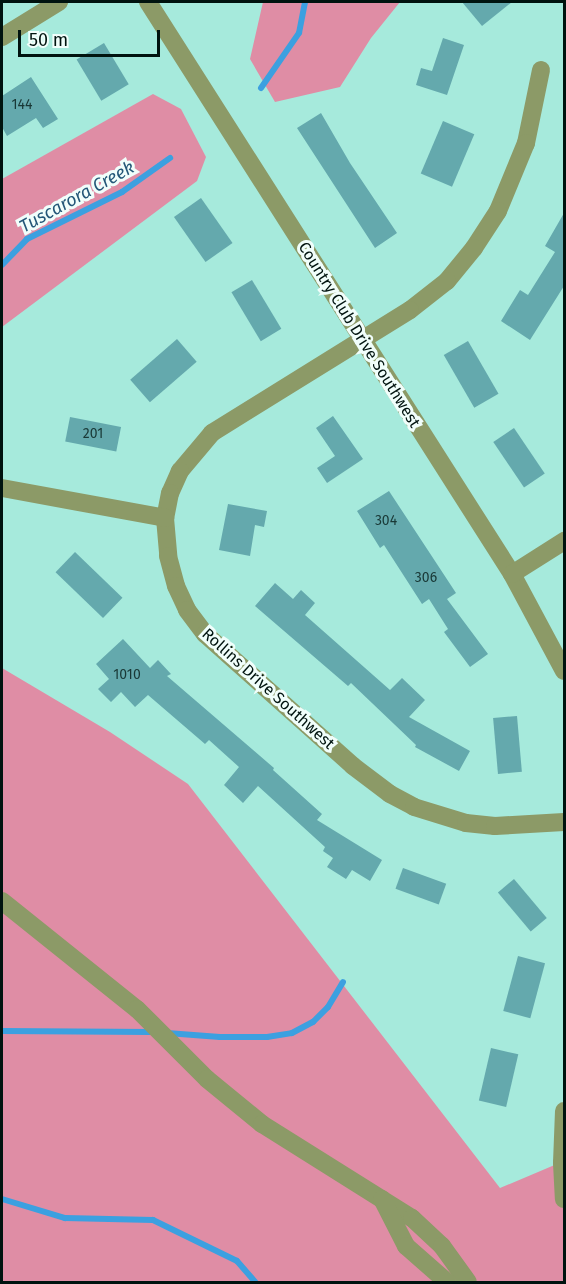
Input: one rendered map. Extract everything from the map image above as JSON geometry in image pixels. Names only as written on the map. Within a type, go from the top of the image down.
[{"type":"street","points":[[2,37],[59,2]]},
{"type":"street","name":"Country Club Drive Southwest","points":[[148,2],[512,574],[564,671]]},
{"type":"street","name":"Rollins Drive Southwest","points":[[541,70],[525,143],[514,176],[498,211],[474,248],[447,281],[410,310],[212,433],[180,471],[170,493],[165,518],[168,556],[176,586],[187,610],[205,634],[336,751],[390,795],[414,807],[466,823],[495,826],[564,822]]},
{"type":"street","points":[[2,488],[165,518]]},
{"type":"street","points":[[512,574],[564,541]]},
{"type":"street","points":[[2,901],[137,1009],[207,1080],[262,1124],[412,1218],[442,1246],[468,1282]]},
{"type":"street","points":[[564,1111],[562,1163],[564,1199]]},
{"type":"street","points":[[382,1199],[406,1246],[447,1282]]},
{"type":"shaded area","points":[[263,2],[400,2],[371,38],[340,87],[275,102],[250,59]]},
{"type":"shaded area","points":[[153,94],[181,109],[206,157],[197,181],[2,327],[2,179]]},
{"type":"shaded area","points":[[2,668],[110,732],[188,784],[500,1188],[564,1161],[564,1282],[2,1282]]},
{"type":"building","points":[[462,2],[512,2],[482,26]]},
{"type":"building","points":[[443,38],[464,45],[447,95],[416,85],[421,68],[432,71]]},
{"type":"building","points":[[104,43],[129,84],[101,101],[77,59]]},
{"type":"building","points":[[31,77],[58,119],[43,128],[36,118],[7,136],[2,127],[2,96]]},
{"type":"building","points":[[321,113],[350,163],[397,233],[375,248],[297,128]]},
{"type":"building","points":[[443,121],[474,134],[452,187],[421,173]]},
{"type":"building","points":[[201,198],[233,243],[206,262],[174,217]]},
{"type":"building","points":[[564,213],[564,286],[530,340],[501,321],[520,290],[528,295],[555,252],[545,246]]},
{"type":"building","points":[[252,280],[281,329],[261,341],[231,292]]},
{"type":"building","points":[[177,339],[197,362],[150,402],[130,380]]},
{"type":"building","points":[[468,341],[498,394],[474,408],[444,355]]},
{"type":"building","points":[[333,416],[363,459],[327,483],[317,468],[335,456],[316,428]]},
{"type":"building","points":[[70,417],[121,427],[116,451],[65,442]]},
{"type":"building","points":[[514,428],[545,474],[524,488],[493,442]]},
{"type":"building","points":[[389,491],[456,593],[447,599],[488,654],[470,667],[444,632],[448,629],[429,599],[422,604],[384,545],[380,548],[357,511]]},
{"type":"building","points":[[228,504],[267,511],[264,527],[255,525],[250,556],[219,550]]},
{"type":"building","points":[[75,552],[122,598],[103,618],[56,572]]},
{"type":"building","points":[[275,583],[293,599],[301,590],[315,603],[305,615],[390,690],[402,678],[425,700],[409,717],[470,751],[459,771],[415,747],[416,745],[351,683],[348,686],[255,606]]},
{"type":"building","points":[[123,639],[150,668],[158,660],[171,674],[167,676],[274,768],[273,770],[322,814],[317,820],[382,860],[370,881],[352,870],[346,879],[327,867],[333,858],[323,851],[325,847],[258,786],[243,803],[224,785],[239,767],[209,740],[205,744],[148,695],[135,707],[121,692],[111,702],[98,689],[109,679],[96,664]]},
{"type":"building","points":[[517,716],[522,772],[498,774],[493,718]]},
{"type":"building","points":[[403,868],[446,884],[439,904],[395,889]]},
{"type":"building","points":[[514,879],[547,918],[531,932],[498,892]]},
{"type":"building","points":[[518,956],[545,963],[530,1018],[503,1011]]},
{"type":"building","points":[[491,1048],[518,1054],[506,1107],[479,1101]]},
{"type":"waterway","name":"Tuscarora Creek","points":[[261,88],[299,33],[305,2]]},
{"type":"waterway","name":"Tuscarora Creek","points":[[2,265],[27,239],[122,192],[170,158]]},
{"type":"waterway","points":[[167,1033],[220,1037],[267,1037],[292,1033],[313,1022],[328,1007],[343,982]]},
{"type":"waterway","points":[[2,1031],[151,1032]]},
{"type":"waterway","points":[[2,1199],[65,1218],[153,1220],[237,1261],[255,1282]]}]
